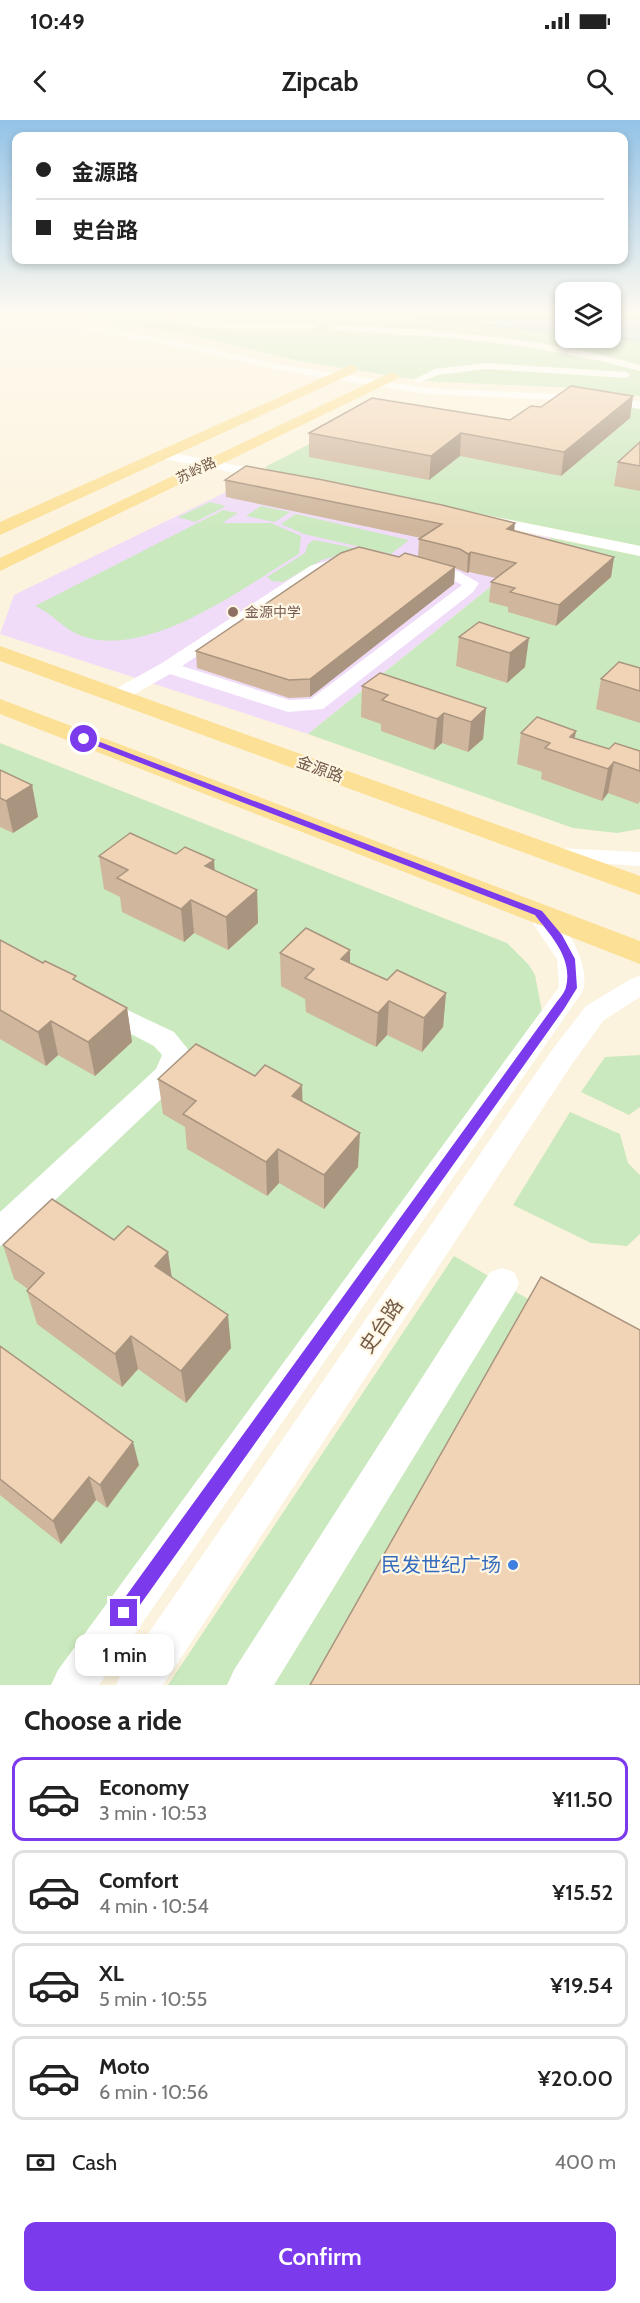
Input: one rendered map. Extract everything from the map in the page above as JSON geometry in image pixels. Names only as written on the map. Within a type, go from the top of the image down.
[{"type":"main road","name":"苏岭路","points":[[0,529],[319,384]]},
{"type":"main road","name":"苏岭路","points":[[3,564],[375,384]]},
{"type":"main road","name":"金源路","points":[[0,653],[640,886]]},
{"type":"main road","points":[[0,706],[640,953]]},
{"type":"street","points":[[402,384],[426,391],[578,398],[640,405]]},
{"type":"street","points":[[499,384],[578,388],[640,396]]},
{"type":"street","points":[[164,455],[289,480]]},
{"type":"street","points":[[465,515],[640,551]]},
{"type":"street","points":[[117,696],[168,667],[316,569],[368,553]]},
{"type":"street","points":[[168,667],[288,706],[316,705],[471,583],[452,574],[410,563]]},
{"type":"street","points":[[556,855],[640,858]]},
{"type":"street","points":[[73,1685],[572,988],[570,959],[558,938],[538,913]]},
{"type":"street","name":"史台路","points":[[138,1685],[562,1057],[595,1012],[640,985]]},
{"type":"street","points":[[0,1232],[168,1075],[177,1053],[164,1039],[79,994]]},
{"type":"street","points":[[249,1685],[502,1283]]},
{"type":"shaded area","name":"金源中学","points":[[255,478],[551,538],[308,734],[0,634],[14,595]]},
{"type":"green space","points":[[491,384],[640,384],[640,396],[578,388]]},
{"type":"green space","points":[[550,402],[640,408],[640,546],[269,471],[265,467],[369,413],[496,434]]},
{"type":"green space","points":[[210,502],[226,506],[195,522],[178,517]]},
{"type":"green space","points":[[261,506],[290,512],[275,522],[246,516]]},
{"type":"green space","points":[[223,510],[238,513],[222,523],[271,523],[301,536],[299,554],[196,616],[139,638],[111,641],[85,637],[71,631],[35,606]]},
{"type":"green space","points":[[296,514],[409,540],[391,554],[304,534],[281,524]]},
{"type":"green space","points":[[551,538],[640,556],[640,829],[617,833],[573,828],[308,734]]},
{"type":"green space","points":[[314,540],[360,549],[322,560],[283,582],[272,581],[267,577],[305,553],[308,544]]},
{"type":"green space","points":[[0,743],[507,943],[529,965],[535,975],[545,1027],[73,1685],[0,1685]]},
{"type":"green space","points":[[640,1055],[640,1107],[629,1115],[581,1092],[605,1057]]},
{"type":"green space","points":[[570,1112],[620,1134],[628,1163],[640,1175],[640,1234],[627,1246],[591,1243],[513,1205]]},
{"type":"green space","points":[[454,1256],[535,1303],[320,1685],[168,1685]]},
{"type":"building","points":[[571,386],[633,396],[564,452],[461,433],[431,456],[309,433],[372,398],[510,420],[531,406],[541,407]]},
{"type":"building","points":[[640,442],[640,466],[618,462]]},
{"type":"building","points":[[246,466],[442,505],[515,523],[507,529],[614,557],[559,605],[510,592],[515,588],[491,582],[516,563],[471,552],[468,554],[460,549],[419,539],[442,524],[225,480]]},
{"type":"building","points":[[359,547],[399,557],[405,553],[455,567],[310,679],[289,680],[196,651],[341,553]]},
{"type":"building","points":[[479,622],[529,638],[510,653],[459,637]]},
{"type":"building","points":[[619,662],[640,668],[640,691],[601,679]]},
{"type":"building","points":[[380,673],[486,708],[471,722],[444,713],[437,719],[382,700],[388,695],[362,686]]},
{"type":"building","points":[[537,717],[576,731],[570,737],[609,749],[615,743],[640,751],[640,771],[614,762],[608,769],[545,748],[550,743],[521,733]]},
{"type":"building","points":[[0,770],[32,785],[6,801],[0,798]]},
{"type":"building","points":[[130,833],[176,854],[185,847],[214,860],[205,866],[257,890],[226,917],[191,900],[181,909],[117,878],[128,870],[99,856]]},
{"type":"building","points":[[306,928],[350,950],[341,959],[387,980],[397,970],[446,993],[424,1018],[389,1001],[378,1013],[305,978],[314,969],[280,953]]},
{"type":"building","points":[[0,940],[43,963],[45,961],[76,976],[73,979],[127,1008],[88,1042],[51,1021],[38,1032],[0,1010]]},
{"type":"building","points":[[196,1044],[255,1076],[265,1065],[302,1085],[292,1096],[360,1133],[324,1175],[278,1149],[266,1162],[183,1114],[196,1101],[158,1079]]},
{"type":"building","points":[[52,1199],[114,1240],[128,1226],[168,1252],[155,1266],[228,1315],[181,1371],[131,1336],[115,1354],[27,1291],[44,1273],[3,1245]]},
{"type":"building","name":"民发世纪广场","points":[[541,1277],[640,1330],[640,1685],[310,1685]]},
{"type":"building","points":[[0,1346],[133,1442],[100,1485],[89,1477],[53,1521],[0,1479]]},
{"type":"place","name":"金源中学","points":[[233,612]]},
{"type":"place","name":"民发世纪广场","points":[[513,1565]]},
{"type":"route","points":[[84,739],[538,913],[558,938],[570,959],[572,988],[124,1613]]}]
